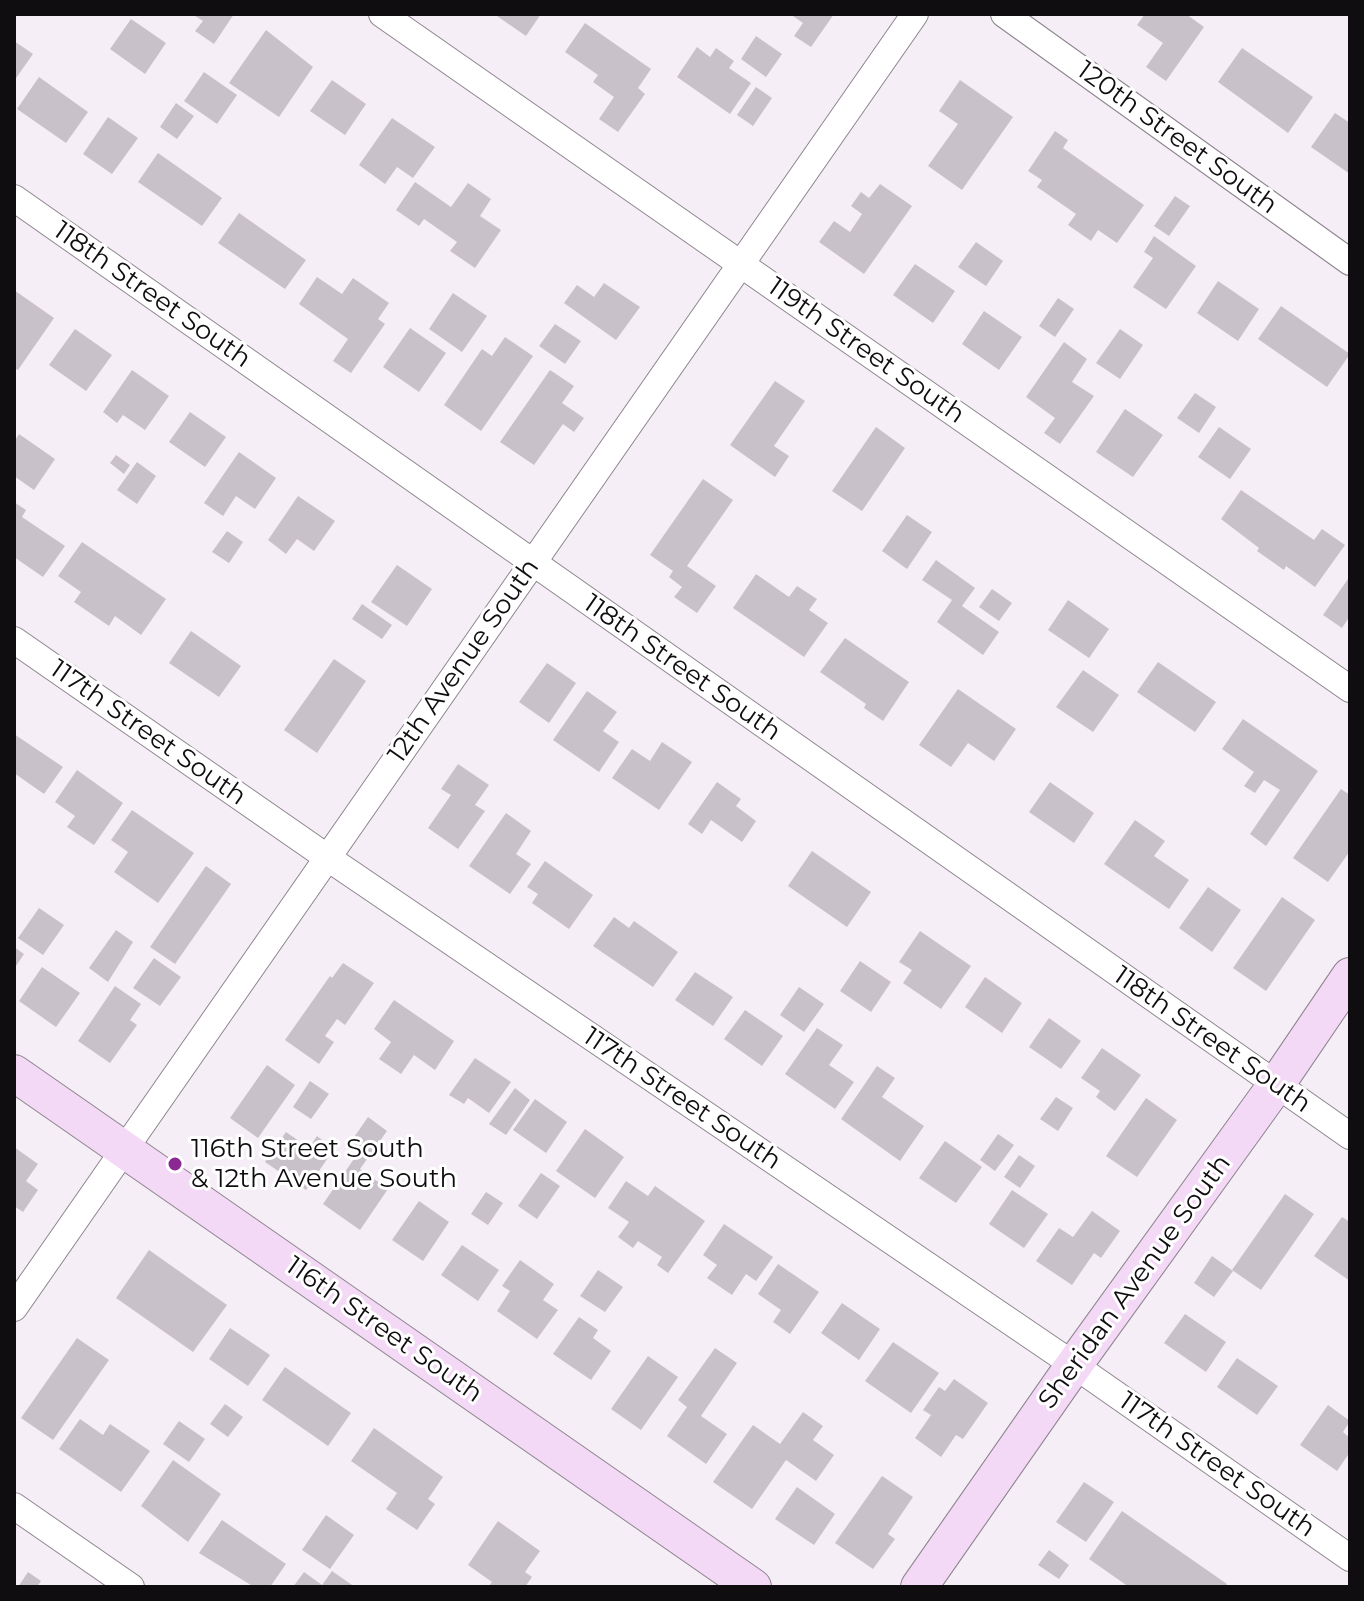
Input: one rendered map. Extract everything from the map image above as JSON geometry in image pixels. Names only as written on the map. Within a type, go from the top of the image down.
[{"type":"street","name":"119th Street South","points":[[382,14],[1350,689]]},
{"type":"street","name":"12th Avenue South","points":[[14,1308],[915,14]]},
{"type":"street","name":"120th Street South","points":[[1004,14],[1350,262]]},
{"type":"street","name":"118th Street South","points":[[14,198],[1350,1136]]},
{"type":"street","name":"117th Street South","points":[[14,640],[328,858],[1074,1365],[1350,1558]]},
{"type":"street","name":"Sheridan Avenue South","points":[[919,1587],[1350,976]]},
{"type":"street","name":"116th Street South","points":[[14,1073],[753,1587]]},
{"type":"street","points":[[14,1506],[131,1587]]},
{"type":"building","points":[[192,14],[234,14],[214,44],[195,31],[203,21]]},
{"type":"building","points":[[494,14],[541,14],[526,36]]},
{"type":"building","points":[[790,14],[834,14],[811,47],[794,36],[803,23]]},
{"type":"building","points":[[1145,14],[1186,14],[1204,27],[1166,81],[1146,67],[1163,43],[1137,25]]},
{"type":"building","points":[[131,19],[166,43],[145,74],[110,49]]},
{"type":"building","points":[[585,23],[651,69],[638,88],[645,94],[618,132],[599,119],[614,97],[593,82],[598,75],[565,52]]},
{"type":"building","points":[[266,30],[313,67],[279,117],[229,83]]},
{"type":"building","points":[[756,36],[782,54],[766,77],[741,59]]},
{"type":"building","points":[[14,41],[33,54],[14,81]]},
{"type":"building","points":[[697,47],[710,57],[716,48],[734,61],[729,68],[751,83],[730,114],[677,77]]},
{"type":"building","points":[[1242,48],[1313,97],[1288,133],[1218,82]]},
{"type":"building","points":[[204,72],[237,95],[217,124],[184,101]]},
{"type":"building","points":[[39,77],[88,112],[66,143],[17,109]]},
{"type":"building","points":[[332,80],[366,104],[345,135],[310,111]]},
{"type":"building","points":[[960,80],[1013,117],[962,190],[928,166],[958,124],[939,111]]},
{"type":"building","points":[[756,87],[772,98],[753,126],[737,115]]},
{"type":"building","points":[[176,103],[194,116],[177,139],[160,127]]},
{"type":"building","points":[[1335,113],[1350,123],[1350,174],[1311,147]]},
{"type":"building","points":[[108,117],[138,138],[112,174],[83,154]]},
{"type":"building","points":[[392,118],[435,147],[413,178],[397,167],[385,184],[359,165]]},
{"type":"building","points":[[1055,131],[1068,140],[1063,148],[1144,205],[1117,243],[1098,230],[1091,241],[1068,225],[1076,214],[1037,187],[1042,180],[1028,171]]},
{"type":"building","points":[[158,153],[222,198],[202,226],[138,182]]},
{"type":"building","points":[[415,182],[451,207],[468,183],[491,199],[480,216],[501,230],[475,268],[450,251],[457,242],[424,219],[419,226],[396,210]]},
{"type":"building","points":[[880,184],[912,206],[864,274],[819,242],[834,221],[850,232],[862,214],[851,206],[861,192],[869,198]]},
{"type":"building","points":[[1175,196],[1190,206],[1169,236],[1154,226]]},
{"type":"building","points":[[239,213],[306,260],[285,289],[218,243]]},
{"type":"building","points":[[1154,236],[1196,266],[1166,309],[1133,287],[1153,258],[1144,252]]},
{"type":"building","points":[[976,242],[1003,261],[986,286],[958,267]]},
{"type":"building","points":[[915,264],[955,291],[933,323],[893,295]]},
{"type":"building","points":[[317,277],[342,294],[353,278],[389,303],[378,319],[385,324],[351,373],[333,361],[348,339],[299,304]]},
{"type":"building","points":[[1218,281],[1259,309],[1238,341],[1197,313]]},
{"type":"building","points":[[604,283],[640,307],[616,340],[564,303],[577,285],[594,297]]},
{"type":"building","points":[[14,290],[54,318],[18,370],[14,368]]},
{"type":"building","points":[[453,293],[487,316],[462,352],[429,329]]},
{"type":"building","points":[[1058,298],[1074,309],[1055,337],[1039,326]]},
{"type":"building","points":[[1281,306],[1350,354],[1327,387],[1258,339]]},
{"type":"building","points":[[984,311],[1022,337],[999,370],[962,344]]},
{"type":"building","points":[[555,324],[581,341],[565,364],[539,346]]},
{"type":"building","points":[[410,328],[446,353],[419,392],[383,367]]},
{"type":"building","points":[[75,329],[112,355],[86,391],[49,365]]},
{"type":"building","points":[[1120,329],[1143,345],[1120,379],[1096,363]]},
{"type":"building","points":[[505,337],[533,356],[481,431],[444,405],[482,349],[492,356]]},
{"type":"building","points":[[1064,342],[1087,359],[1072,382],[1094,396],[1060,444],[1044,433],[1055,418],[1026,397]]},
{"type":"building","points":[[132,370],[169,396],[145,430],[123,415],[117,423],[103,412]]},
{"type":"building","points":[[550,370],[574,386],[562,403],[584,418],[574,432],[563,424],[534,465],[500,442]]},
{"type":"building","points":[[775,381],[805,401],[774,446],[789,456],[775,477],[730,445]]},
{"type":"building","points":[[1195,393],[1216,407],[1199,433],[1177,418]]},
{"type":"building","points":[[1125,409],[1163,435],[1133,477],[1096,452]]},
{"type":"building","points":[[190,412],[226,437],[205,467],[169,442]]},
{"type":"building","points":[[876,427],[905,448],[862,511],[832,491]]},
{"type":"building","points":[[1219,427],[1251,449],[1230,479],[1198,457]]},
{"type":"building","points":[[19,434],[55,459],[34,490],[14,476],[14,442]]},
{"type":"building","points":[[239,452],[276,478],[255,509],[236,496],[223,516],[204,503]]},
{"type":"building","points":[[116,455],[130,465],[124,474],[110,463]]},
{"type":"building","points":[[137,462],[156,476],[137,504],[117,490]]},
{"type":"building","points":[[703,479],[733,500],[687,566],[716,586],[697,613],[674,597],[682,587],[669,577],[673,571],[650,555]]},
{"type":"building","points":[[1241,490],[1314,540],[1322,529],[1345,545],[1315,587],[1286,566],[1284,570],[1257,551],[1259,548],[1221,519]]},
{"type":"building","points":[[298,496],[335,521],[314,551],[297,539],[286,554],[268,540]]},
{"type":"building","points":[[14,502],[26,510],[22,517],[65,546],[43,577],[14,557]]},
{"type":"building","points":[[907,515],[932,532],[907,569],[882,551]]},
{"type":"building","points":[[227,531],[243,542],[229,563],[212,552]]},
{"type":"building","points":[[82,542],[166,599],[141,635],[115,616],[109,626],[74,602],[81,592],[58,576]]},
{"type":"building","points":[[936,560],[975,588],[962,606],[999,632],[983,655],[937,622],[952,600],[922,580]]},
{"type":"building","points":[[397,565],[432,589],[407,626],[371,602]]},
{"type":"building","points":[[756,574],[789,597],[797,586],[817,599],[809,610],[828,623],[804,657],[733,608]]},
{"type":"building","points":[[1350,576],[1350,616],[1342,628],[1323,615]]},
{"type":"building","points":[[992,589],[1012,603],[999,621],[979,607]]},
{"type":"building","points":[[1068,600],[1109,629],[1089,658],[1048,630]]},
{"type":"building","points":[[362,604],[392,625],[382,639],[352,619]]},
{"type":"building","points":[[191,631],[241,666],[219,697],[169,663]]},
{"type":"building","points":[[845,638],[909,682],[883,721],[864,708],[866,704],[820,672]]},
{"type":"building","points":[[334,659],[366,681],[317,753],[284,730]]},
{"type":"building","points":[[1158,662],[1216,702],[1195,732],[1137,692]]},
{"type":"building","points":[[547,663],[576,683],[549,723],[519,702]]},
{"type":"building","points":[[1083,670],[1119,695],[1093,732],[1056,707]]},
{"type":"building","points":[[958,689],[1016,729],[994,761],[968,743],[951,767],[919,745]]},
{"type":"building","points":[[587,691],[617,712],[603,731],[619,742],[599,772],[553,740]]},
{"type":"building","points":[[1243,719],[1318,771],[1266,846],[1250,834],[1280,790],[1264,780],[1255,793],[1244,786],[1254,772],[1222,749]]},
{"type":"building","points":[[14,734],[63,767],[44,794],[14,773]]},
{"type":"building","points":[[662,742],[692,762],[659,810],[612,778],[632,749],[650,761]]},
{"type":"building","points":[[458,764],[489,785],[475,805],[485,811],[458,849],[428,828],[451,795],[441,789]]},
{"type":"building","points":[[77,770],[123,803],[94,845],[67,827],[75,816],[55,802]]},
{"type":"building","points":[[717,782],[741,799],[736,806],[756,821],[742,842],[711,820],[702,834],[688,824]]},
{"type":"building","points":[[1050,782],[1094,813],[1074,843],[1029,812]]},
{"type":"building","points":[[1341,789],[1350,795],[1350,851],[1328,882],[1293,858]]},
{"type":"building","points":[[132,810],[194,853],[158,903],[114,872],[128,852],[111,840]]},
{"type":"building","points":[[506,813],[531,831],[516,854],[531,864],[510,894],[469,866]]},
{"type":"building","points":[[1135,820],[1165,841],[1154,856],[1189,880],[1169,909],[1104,864]]},
{"type":"building","points":[[812,851],[871,892],[847,927],[788,886]]},
{"type":"building","points":[[545,861],[593,895],[569,929],[532,903],[538,894],[527,887]]},
{"type":"building","points":[[206,866],[231,884],[175,964],[150,947]]},
{"type":"building","points":[[1208,887],[1241,910],[1212,952],[1179,928]]},
{"type":"building","points":[[1282,897],[1315,920],[1266,991],[1233,968]]},
{"type":"building","points":[[39,908],[64,925],[43,955],[18,938]]},
{"type":"building","points":[[614,917],[629,928],[634,921],[678,952],[653,987],[593,946]]},
{"type":"building","points":[[116,930],[133,942],[108,982],[89,968]]},
{"type":"building","points":[[920,931],[971,966],[941,1009],[903,983],[912,970],[899,962]]},
{"type":"building","points":[[14,947],[24,954],[14,969]]},
{"type":"building","points":[[154,958],[181,977],[160,1006],[133,988]]},
{"type":"building","points":[[860,961],[891,982],[871,1012],[840,991]]},
{"type":"building","points":[[343,963],[374,983],[345,1025],[337,1019],[325,1036],[334,1042],[319,1064],[285,1040],[330,976],[332,978]]},
{"type":"building","points":[[42,967],[80,993],[56,1027],[19,1001]]},
{"type":"building","points":[[695,972],[733,997],[713,1026],[675,1000]]},
{"type":"building","points":[[985,977],[1022,1003],[1002,1033],[965,1007]]},
{"type":"building","points":[[115,986],[141,1004],[130,1020],[137,1025],[110,1063],[78,1041]]},
{"type":"building","points":[[799,987],[824,1004],[804,1032],[780,1015]]},
{"type":"building","points":[[394,1000],[454,1041],[435,1070],[414,1055],[401,1074],[379,1059],[391,1042],[374,1029]]},
{"type":"building","points":[[745,1010],[783,1036],[762,1066],[724,1039]]},
{"type":"building","points":[[1049,1018],[1081,1041],[1061,1069],[1029,1047]]},
{"type":"building","points":[[817,1028],[843,1045],[829,1065],[854,1082],[835,1109],[785,1074]]},
{"type":"building","points":[[1102,1048],[1141,1075],[1115,1111],[1096,1097],[1100,1091],[1081,1078]]},
{"type":"building","points":[[475,1058],[511,1082],[489,1113],[468,1098],[464,1104],[449,1095]]},
{"type":"building","points":[[267,1065],[295,1085],[258,1138],[230,1118]]},
{"type":"building","points":[[877,1066],[895,1078],[882,1097],[924,1126],[900,1161],[841,1119]]},
{"type":"building","points":[[310,1081],[329,1094],[311,1119],[293,1107]]},
{"type":"building","points":[[515,1088],[530,1100],[506,1135],[489,1124]]},
{"type":"building","points":[[1056,1097],[1073,1108],[1058,1131],[1040,1119]]},
{"type":"building","points":[[1146,1098],[1177,1120],[1137,1177],[1106,1156]]},
{"type":"building","points":[[535,1099],[567,1122],[546,1153],[513,1130]]},
{"type":"building","points":[[368,1117],[387,1131],[360,1169],[388,1189],[360,1230],[323,1204],[358,1153],[348,1146]]},
{"type":"building","points":[[585,1129],[624,1157],[595,1198],[556,1171]]},
{"type":"building","points":[[286,1132],[309,1148],[317,1136],[334,1149],[306,1190],[265,1162]]},
{"type":"building","points":[[998,1134],[1014,1145],[995,1171],[980,1160]]},
{"type":"building","points":[[945,1141],[982,1167],[956,1203],[919,1178]]},
{"type":"building","points":[[14,1147],[38,1164],[26,1181],[38,1190],[23,1212],[14,1206]]},
{"type":"building","points":[[1019,1155],[1035,1166],[1020,1188],[1004,1177]]},
{"type":"building","points":[[541,1173],[560,1186],[537,1219],[518,1206]]},
{"type":"building","points":[[626,1181],[648,1196],[655,1186],[705,1221],[668,1273],[657,1265],[662,1257],[638,1241],[633,1248],[618,1237],[629,1222],[608,1208]]},
{"type":"building","points":[[1012,1190],[1048,1214],[1024,1248],[989,1224]]},
{"type":"building","points":[[486,1192],[503,1203],[488,1225],[471,1214]]},
{"type":"building","points":[[1285,1194],[1314,1214],[1261,1290],[1232,1270]]},
{"type":"building","points":[[419,1201],[449,1222],[423,1261],[392,1240]]},
{"type":"building","points":[[1092,1211],[1120,1231],[1101,1258],[1094,1253],[1072,1285],[1036,1261],[1059,1228],[1073,1237]]},
{"type":"building","points":[[1342,1217],[1350,1222],[1350,1281],[1314,1256]]},
{"type":"building","points":[[724,1224],[773,1257],[756,1281],[746,1274],[732,1295],[707,1278],[717,1265],[703,1255]]},
{"type":"building","points":[[462,1245],[499,1270],[478,1301],[441,1275]]},
{"type":"building","points":[[149,1250],[227,1305],[193,1352],[116,1298]]},
{"type":"building","points":[[1212,1256],[1233,1271],[1214,1297],[1194,1283]]},
{"type":"building","points":[[520,1260],[554,1284],[543,1300],[558,1310],[537,1339],[497,1311],[510,1291],[502,1286]]},
{"type":"building","points":[[778,1264],[819,1292],[790,1334],[773,1322],[781,1310],[758,1294]]},
{"type":"building","points":[[598,1270],[623,1287],[605,1312],[580,1296]]},
{"type":"building","points":[[842,1303],[880,1329],[859,1360],[821,1333]]},
{"type":"building","points":[[1185,1314],[1226,1342],[1206,1372],[1164,1343]]},
{"type":"building","points":[[579,1317],[598,1330],[593,1338],[611,1351],[591,1380],[553,1354]]},
{"type":"building","points":[[230,1328],[270,1355],[248,1386],[209,1359]]},
{"type":"building","points":[[77,1338],[109,1360],[53,1440],[21,1418]]},
{"type":"building","points":[[893,1342],[939,1373],[911,1413],[865,1381]]},
{"type":"building","points":[[715,1348],[737,1363],[701,1416],[727,1434],[706,1464],[667,1436],[687,1407],[678,1400]]},
{"type":"building","points":[[648,1356],[678,1377],[641,1430],[611,1409]]},
{"type":"building","points":[[1237,1358],[1278,1386],[1257,1415],[1217,1387]]},
{"type":"building","points":[[285,1367],[351,1413],[328,1446],[262,1400]]},
{"type":"building","points":[[954,1379],[988,1403],[963,1439],[956,1435],[941,1457],[915,1438],[931,1415],[923,1410],[939,1387],[945,1391]]},
{"type":"building","points":[[225,1404],[243,1417],[228,1437],[210,1424]]},
{"type":"building","points":[[1328,1405],[1350,1421],[1343,1432],[1350,1438],[1350,1452],[1337,1471],[1300,1445]]},
{"type":"building","points":[[803,1412],[823,1426],[813,1440],[834,1455],[816,1481],[786,1460],[752,1509],[713,1482],[753,1425],[780,1444]]},
{"type":"building","points":[[80,1419],[103,1435],[110,1424],[150,1451],[121,1492],[59,1449]]},
{"type":"building","points":[[179,1421],[205,1439],[189,1462],[163,1444]]},
{"type":"building","points":[[374,1428],[443,1477],[428,1499],[435,1504],[417,1530],[386,1509],[397,1493],[351,1461]]},
{"type":"building","points":[[173,1460],[221,1494],[188,1542],[141,1506]]},
{"type":"building","points":[[882,1476],[913,1497],[888,1534],[895,1539],[873,1569],[835,1543]]},
{"type":"building","points":[[1084,1482],[1114,1502],[1086,1542],[1056,1522]]},
{"type":"building","points":[[797,1487],[835,1514],[814,1545],[775,1519]]},
{"type":"building","points":[[1122,1511],[1227,1584],[1225,1587],[1129,1587],[1089,1559]]},
{"type":"building","points":[[326,1515],[354,1535],[330,1569],[302,1550]]},
{"type":"building","points":[[222,1520],[286,1564],[270,1587],[254,1587],[199,1553]]},
{"type":"building","points":[[498,1521],[540,1551],[525,1572],[532,1577],[525,1587],[488,1587],[492,1582],[468,1565]]},
{"type":"building","points":[[1049,1550],[1069,1565],[1059,1579],[1038,1565]]},
{"type":"building","points":[[332,1571],[355,1587],[293,1587],[304,1572],[322,1585]]},
{"type":"building","points":[[28,1572],[41,1581],[37,1587],[18,1587]]},
{"type":"place","name":"116th Street South & 12th Avenue South","points":[[175,1164]]}]
